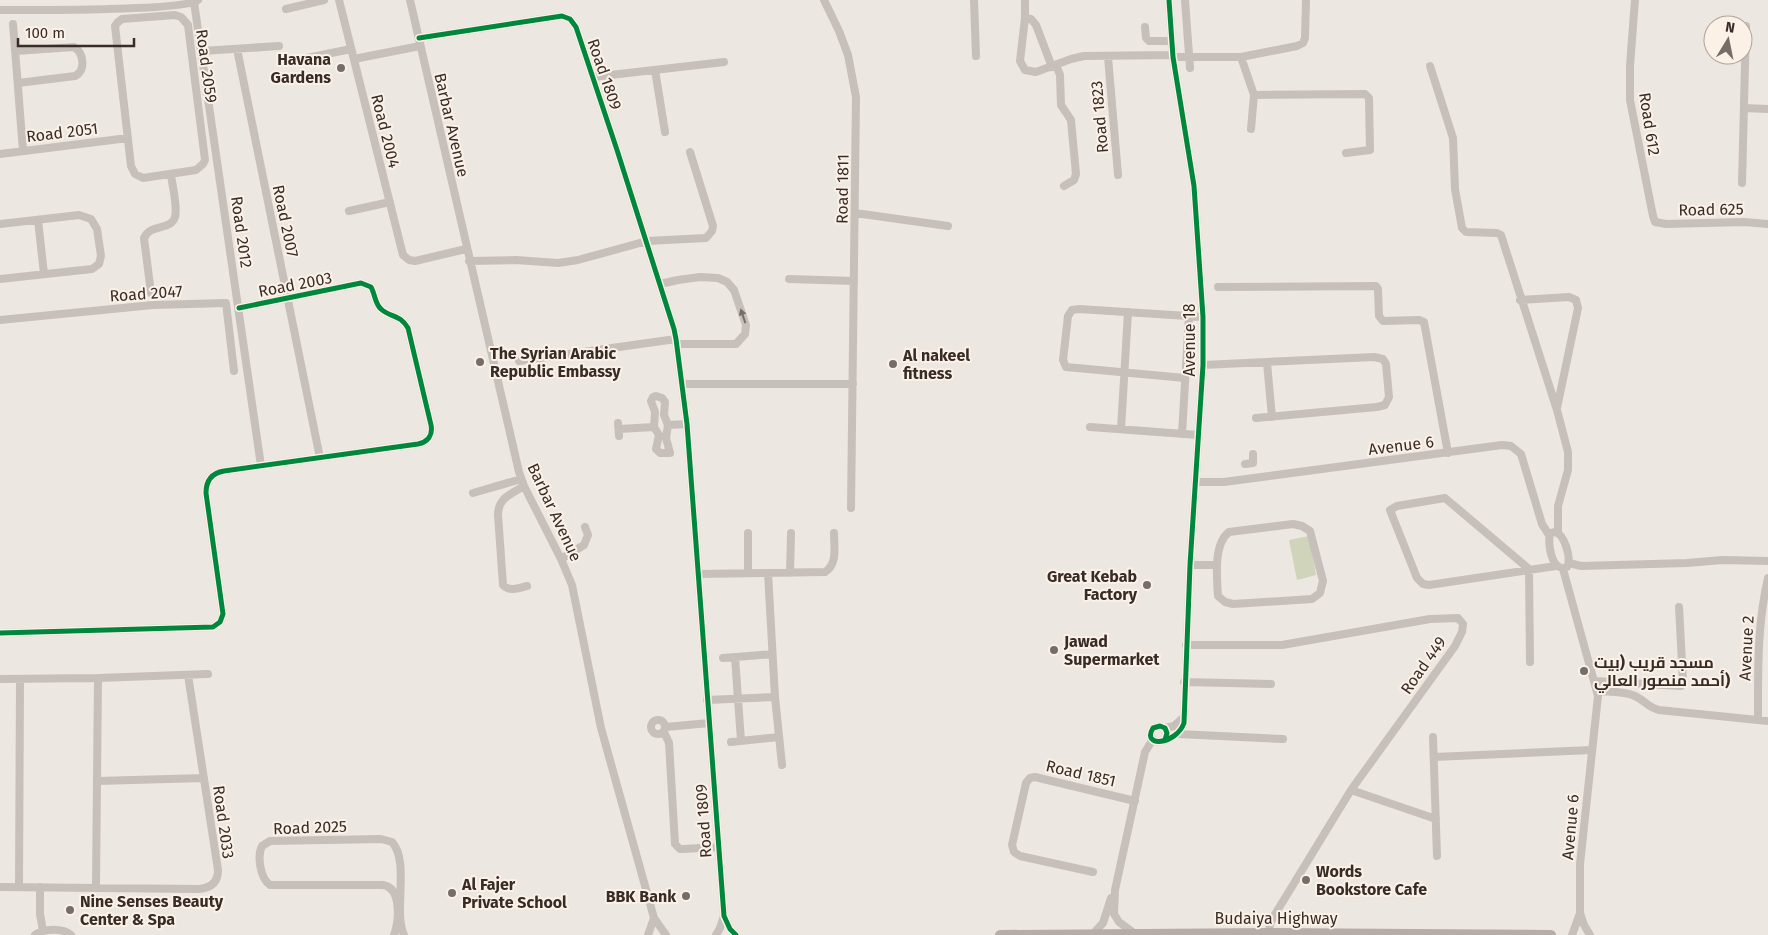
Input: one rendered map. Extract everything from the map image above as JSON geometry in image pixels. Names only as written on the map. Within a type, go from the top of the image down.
[{"type":"main road","name":"Budaiya Highway","points":[[1000,935],[1270,933],[1551,935]]},
{"type":"street","points":[[54,0],[56,9]]},
{"type":"street","points":[[286,9],[324,0]]},
{"type":"street","name":"Road 2004","points":[[339,0],[403,255],[409,260],[415,261],[466,249]]},
{"type":"street","name":"Barbar Avenue","points":[[410,0],[466,249],[522,483],[561,559],[572,585],[602,728],[654,918],[666,935]]},
{"type":"street","name":"Road 1811","points":[[824,0],[848,55],[856,97],[851,508]]},
{"type":"street","points":[[974,0],[976,56]]},
{"type":"street","points":[[1025,0],[1020,61],[1023,68],[1032,73],[1077,57],[1241,57],[1297,46],[1303,43],[1305,38],[1306,0]]},
{"type":"street","name":"Avenue 18","points":[[1169,0],[1173,56],[1194,186],[1203,317],[1203,365],[1190,566],[1184,717],[1182,729],[1178,734]]},
{"type":"street","points":[[1185,0],[1190,68]]},
{"type":"street","name":"Road 612","points":[[1635,0],[1630,100],[1655,222]]},
{"type":"street","points":[[0,10],[56,9],[100,4],[196,1]]},
{"type":"street","name":"Road 2012","points":[[196,1],[261,466]]},
{"type":"street","name":"Road 2059","points":[[178,16],[184,19],[188,25],[205,155],[203,164],[196,170],[143,178],[135,174],[131,166],[128,138],[114,32],[116,24],[120,20],[125,19],[178,16]]},
{"type":"street","name":"Road 1809","points":[[419,42],[565,16],[574,24],[593,77],[647,241],[677,342],[699,574],[717,847],[724,916],[730,929],[736,935]]},
{"type":"street","points":[[1025,18],[1031,19],[1036,25],[1054,66],[1060,75],[1061,105],[1071,120],[1076,174],[1074,180],[1064,186]]},
{"type":"street","points":[[13,24],[23,151]]},
{"type":"street","points":[[1145,27],[1146,38],[1149,41],[1172,41]]},
{"type":"street","points":[[354,59],[419,42]]},
{"type":"street","points":[[202,51],[279,46]]},
{"type":"street","points":[[16,51],[74,47],[80,54],[82,67],[80,72],[74,76],[18,84]]},
{"type":"street","points":[[302,59],[351,48]]},
{"type":"street","name":"Road 2007","points":[[237,49],[320,458]]},
{"type":"street","name":"Road 1823","points":[[1108,57],[1118,175]]},
{"type":"street","points":[[1241,57],[1254,94],[1250,128]]},
{"type":"street","name":"Road 1809","points":[[593,77],[724,62]]},
{"type":"street","points":[[1742,183],[1745,65]]},
{"type":"street","points":[[1430,66],[1452,138],[1455,189],[1462,228],[1466,232],[1497,232],[1501,235],[1556,410],[1569,458],[1568,470],[1558,506],[1558,532],[1562,536],[1569,563]]},
{"type":"street","points":[[655,70],[665,132]]},
{"type":"street","points":[[1254,94],[1365,94],[1369,98],[1370,150],[1346,152]]},
{"type":"street","points":[[1744,108],[1768,109]]},
{"type":"street","name":"Road 2051","points":[[0,154],[128,138]]},
{"type":"street","points":[[469,261],[568,262],[647,241],[703,238],[709,236],[712,232],[712,223],[690,152]]},
{"type":"street","points":[[151,292],[144,238],[152,229],[170,224],[174,219],[171,174]]},
{"type":"street","points":[[348,211],[390,202]]},
{"type":"street","points":[[855,213],[948,226]]},
{"type":"street","points":[[0,224],[79,215],[87,216],[96,225],[101,256],[99,264],[92,269],[0,279]]},
{"type":"street","points":[[38,220],[44,274]]},
{"type":"street","name":"Road 625","points":[[1655,222],[1666,224],[1744,222],[1768,224]]},
{"type":"street","points":[[519,360],[677,342],[736,344],[745,334],[746,325],[734,290],[723,279],[689,278],[660,284]]},
{"type":"street","points":[[789,279],[854,281]]},
{"type":"street","name":"Road 2003","points":[[239,308],[356,284],[366,284],[371,287],[380,309],[399,317],[408,328],[431,425],[431,434],[426,441],[418,444],[320,458]]},
{"type":"street","points":[[1218,287],[1376,286],[1378,290],[1378,316],[1380,320],[1419,320],[1424,322],[1448,453]]},
{"type":"street","points":[[1520,300],[1570,297],[1576,300],[1578,308],[1556,410]]},
{"type":"street","name":"Road 2047","points":[[0,320],[153,305],[226,303],[234,371]]},
{"type":"street","points":[[1185,378],[1068,368],[1064,365],[1063,360],[1068,316],[1072,310],[1079,309],[1203,317]]},
{"type":"street","points":[[1121,429],[1128,312]]},
{"type":"street","points":[[1182,434],[1189,316]]},
{"type":"street","points":[[1203,365],[1374,357],[1383,359],[1386,364],[1389,397],[1385,405],[1256,418]]},
{"type":"street","points":[[1267,363],[1272,417]]},
{"type":"street","points":[[682,384],[853,384]]},
{"type":"street","points":[[654,427],[660,413],[668,425]]},
{"type":"street","points":[[668,425],[686,424]]},
{"type":"street","points":[[668,425],[656,447],[657,450],[662,454],[680,452]]},
{"type":"street","points":[[619,429],[654,427]]},
{"type":"street","points":[[654,427],[662,436],[670,453]]},
{"type":"street","points":[[1090,427],[1198,434]]},
{"type":"street","name":"Avenue 6","points":[[1196,482],[1217,483],[1506,445],[1518,450],[1542,524],[1549,535],[1548,540],[1552,553],[1560,567],[1598,691],[1580,864],[1580,913],[1590,935]]},
{"type":"street","points":[[1254,454],[1249,464],[1256,478]]},
{"type":"street","points":[[0,633],[209,627],[217,625],[223,614],[206,493],[207,482],[218,472],[320,458]]},
{"type":"street","points":[[473,493],[522,483]]},
{"type":"street","points":[[522,483],[501,501],[498,515],[503,585],[510,589],[527,586]]},
{"type":"street","points":[[1530,662],[1529,569],[1445,498],[1397,506],[1390,510],[1417,578],[1422,584],[1429,585],[1529,569],[1567,567],[1569,563]]},
{"type":"street","points":[[1293,524],[1302,526],[1310,531],[1323,581],[1320,593],[1312,599],[1233,604],[1225,602],[1218,596],[1216,565],[1224,535],[1229,532],[1293,524]]},
{"type":"street","points":[[561,559],[584,545],[588,535],[585,528]]},
{"type":"street","points":[[1549,535],[1553,532],[1558,532]]},
{"type":"street","points":[[748,533],[748,573]]},
{"type":"street","points":[[790,573],[791,533]]},
{"type":"street","points":[[699,574],[822,572],[831,568],[834,559],[834,533]]},
{"type":"street","points":[[1552,553],[1566,549]]},
{"type":"street","points":[[1569,563],[1581,566],[1687,563],[1722,560],[1768,561]]},
{"type":"street","points":[[1190,566],[1216,565]]},
{"type":"street","points":[[768,573],[775,697],[782,765]]},
{"type":"street","name":"Avenue 2","points":[[1758,720],[1758,639],[1762,603],[1768,578]]},
{"type":"street","points":[[1594,680],[1681,686],[1683,681],[1679,607]]},
{"type":"street","name":"Road 449","points":[[1186,645],[1282,645],[1430,619],[1458,618],[1463,624],[1462,632],[1455,646],[1351,790],[1274,916],[1270,924],[1270,933]]},
{"type":"street","points":[[723,658],[772,654]]},
{"type":"street","points":[[735,657],[741,741]]},
{"type":"street","points":[[0,679],[208,674]]},
{"type":"street","name":"Road 2033","points":[[0,887],[96,886],[199,889],[213,884],[218,875],[218,870],[188,675]]},
{"type":"street","points":[[19,887],[20,678]]},
{"type":"street","points":[[96,886],[98,678]]},
{"type":"street","points":[[1184,682],[1271,684]]},
{"type":"street","points":[[1598,691],[1631,694],[1652,708],[1659,710],[1768,721]]},
{"type":"street","points":[[707,700],[775,697]]},
{"type":"street","points":[[1159,740],[1151,734],[1153,728],[1174,726],[1184,717]]},
{"type":"street","points":[[708,723],[665,729],[669,742],[675,844],[683,849],[717,847]]},
{"type":"street","points":[[1093,934],[1105,918],[1114,890],[1147,747],[1167,733],[1165,728]]},
{"type":"street","points":[[1159,740],[1178,734],[1283,739]]},
{"type":"street","points":[[731,742],[779,737]]},
{"type":"street","points":[[1433,737],[1438,856]]},
{"type":"street","points":[[1434,757],[1591,750]]},
{"type":"street","name":"Road 1851","points":[[1093,872],[1020,856],[1014,852],[1012,845],[1026,783],[1030,778],[1035,777],[1135,800]]},
{"type":"street","points":[[97,780],[204,778]]},
{"type":"street","points":[[1351,790],[1436,819]]},
{"type":"street","name":"Road 2025","points":[[383,885],[273,886],[263,878],[260,849],[270,841],[385,839],[392,842],[397,848],[400,874],[401,922],[404,935]]},
{"type":"street","points":[[383,885],[391,882],[400,874]]},
{"type":"street","points":[[383,885],[393,889],[397,897],[397,922],[394,935]]},
{"type":"street","points":[[40,887],[40,914],[43,931]]},
{"type":"street","points":[[1114,890],[1114,914],[1119,922],[1134,933]]},
{"type":"street","name":"Avenue 6","points":[[1572,935],[1580,913]]},
{"type":"street","name":"Road 1809","points":[[716,935],[724,916]]},
{"type":"street","points":[[648,935],[654,918]]},
{"type":"street","points":[[35,935],[43,931],[65,931],[71,935]]},
{"type":"green space","points":[[1309,536],[1316,575],[1297,580],[1289,540]]},
{"type":"cycle path","points":[[1165,740],[1167,733],[1165,728],[1160,726],[1153,728],[1152,739],[1155,741],[1168,740],[1180,730],[1184,723],[1190,565],[1203,365],[1203,317],[1194,186],[1173,57],[1169,0]]},
{"type":"cycle path","points":[[419,38],[562,16],[570,19],[576,27],[617,150],[676,339],[687,424],[724,916],[730,929],[736,935]]},
{"type":"cycle path","points":[[0,633],[213,627],[220,622],[223,614],[206,493],[207,484],[213,475],[224,471],[418,444],[425,442],[429,438],[431,425],[408,328],[402,320],[379,307],[371,287],[361,283],[239,308]]},
{"type":"place","name":"Havana Gardens","points":[[341,68]]},
{"type":"place","name":"The Syrian Arabic Republic Embassy","points":[[480,362]]},
{"type":"place","name":"Al nakeel fitness","points":[[893,364]]},
{"type":"place","name":"Great Kebab Factory","points":[[1147,585]]},
{"type":"place","name":"Jawad Supermarket","points":[[1054,650]]},
{"type":"place","name":"مسجد قريب (بيت أحمد منصور العالي)","points":[[1584,671]]},
{"type":"place","name":"Words Bookstore Cafe","points":[[1306,880]]},
{"type":"place","name":"Al Fajer Private School","points":[[452,893]]},
{"type":"place","name":"BBK Bank","points":[[686,896]]},
{"type":"place","name":"Nine Senses Beauty Center & Spa","points":[[70,910]]}]
